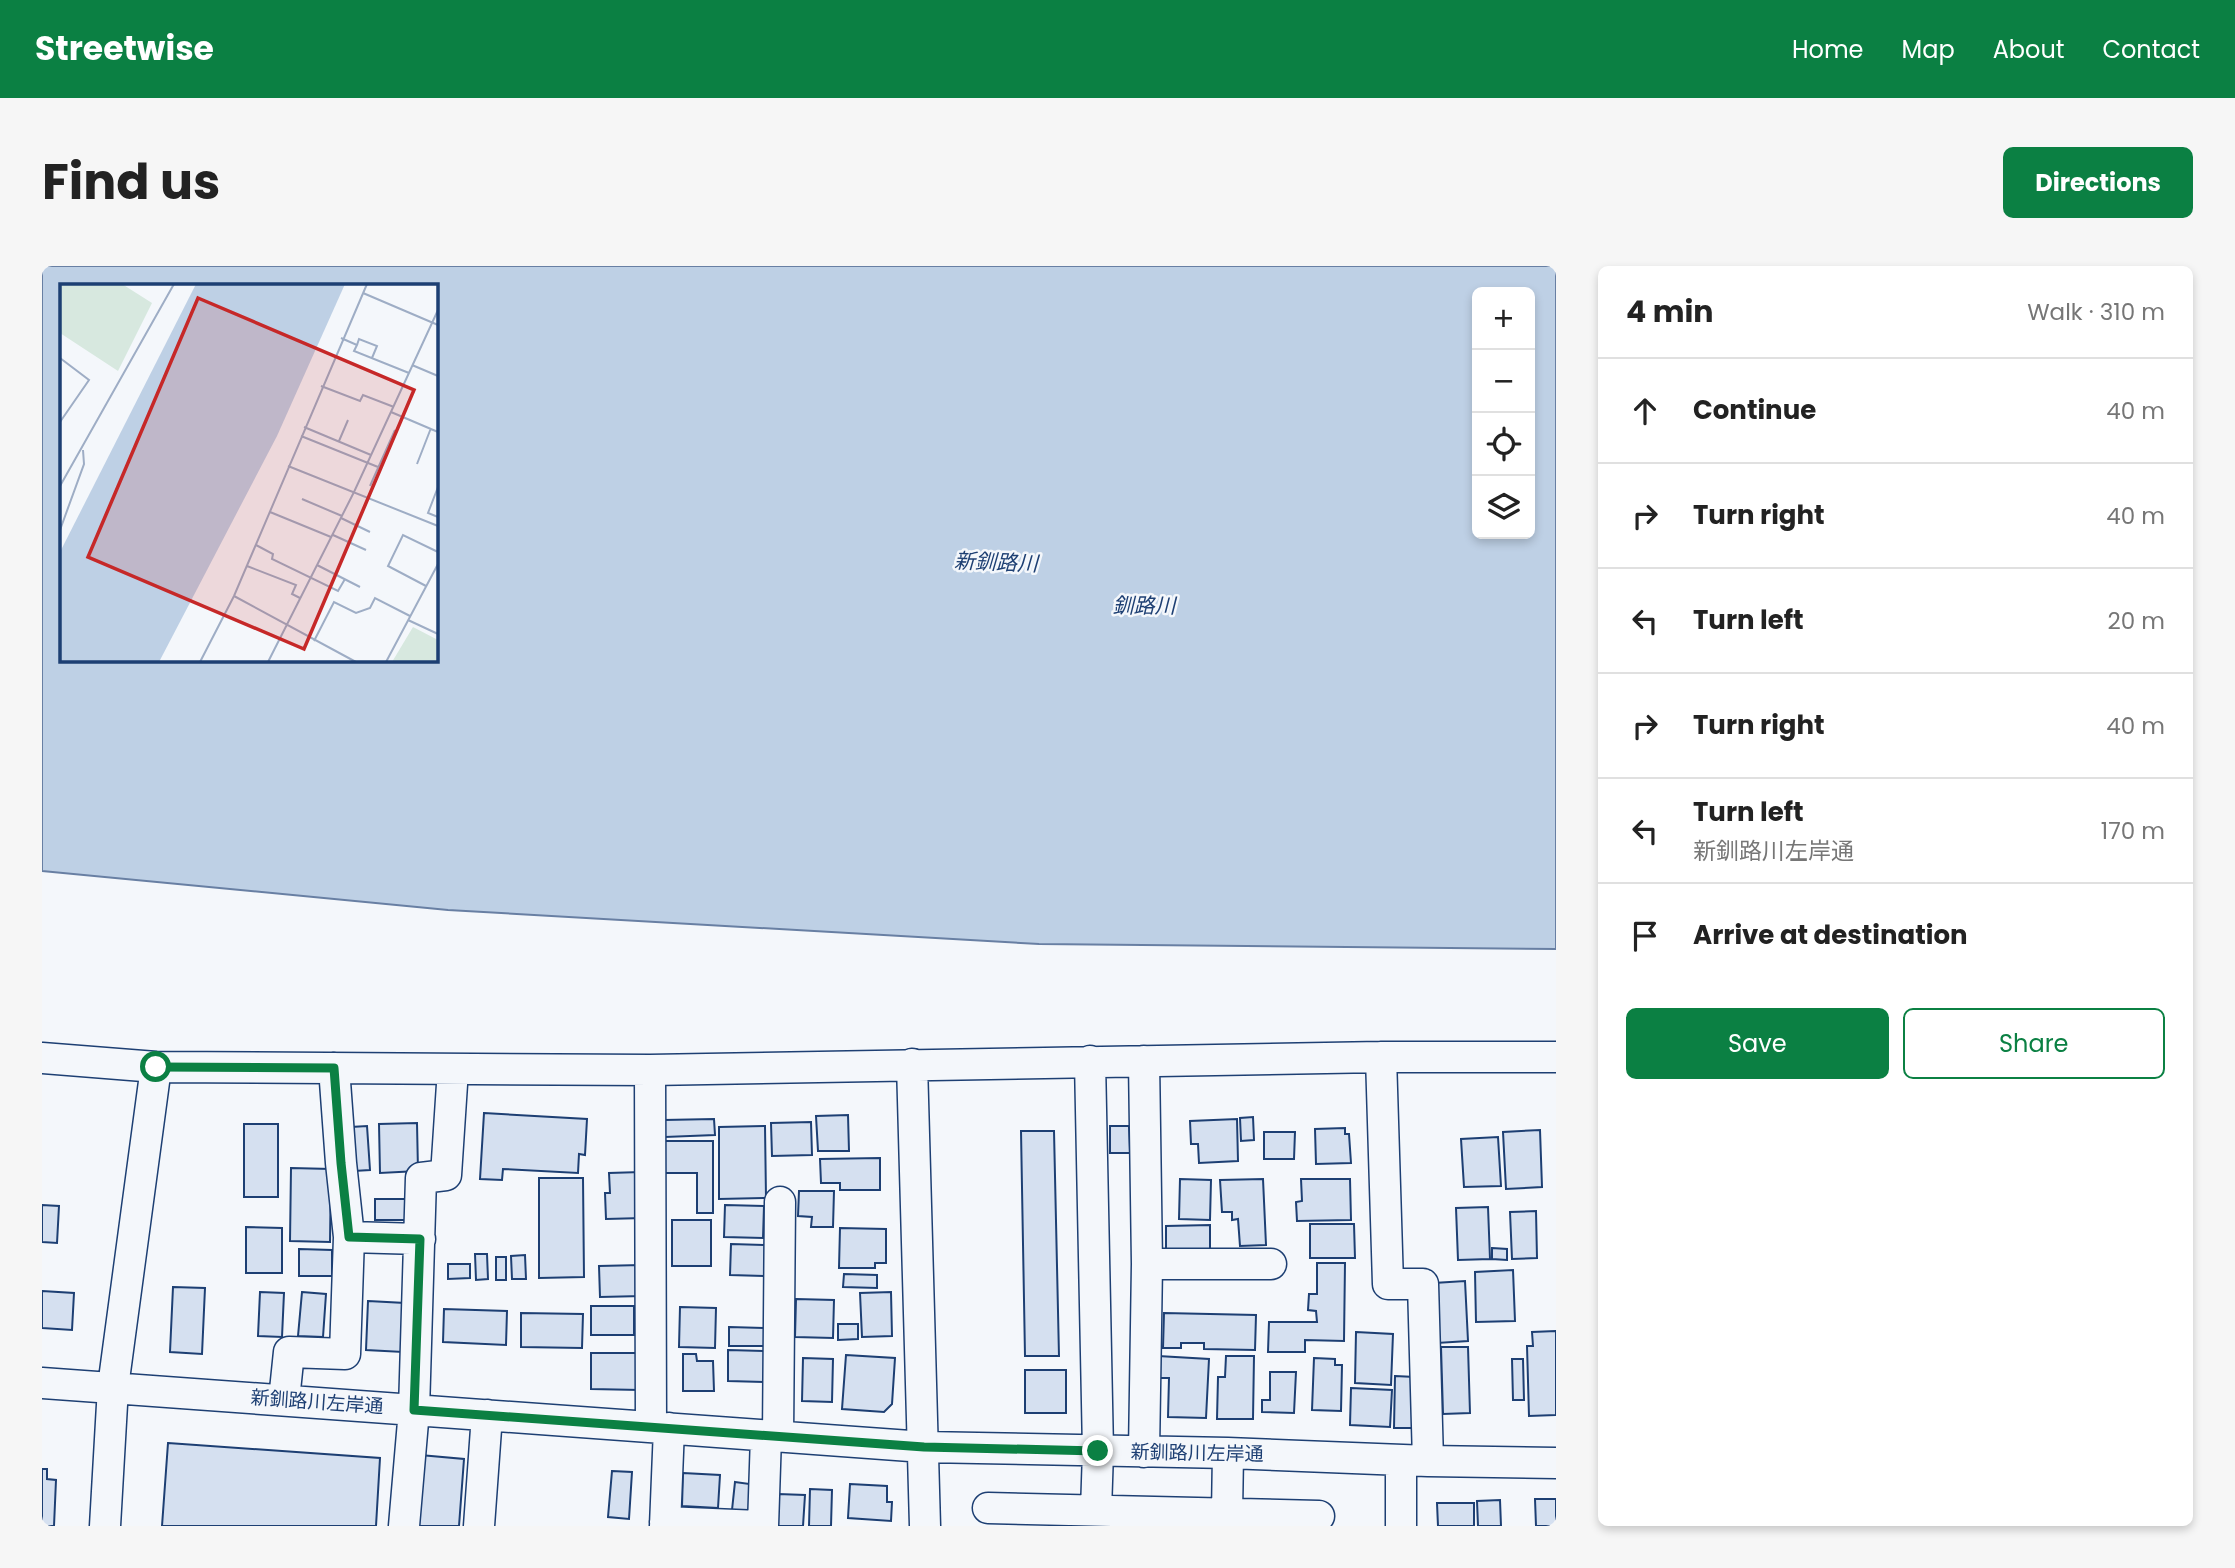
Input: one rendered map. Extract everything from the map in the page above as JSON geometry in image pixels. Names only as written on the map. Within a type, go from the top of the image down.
[{"type":"street","points":[[1381,1057],[1388,1284],[1423,1284],[1414,1461],[1401,1526]]},
{"type":"street","points":[[42,1058],[156,1067],[650,1070],[1144,1060],[1556,1057]]},
{"type":"street","points":[[1144,1060],[1147,1264],[1144,1451]]},
{"type":"street","points":[[1090,1062],[1098,1451],[1096,1511]]},
{"type":"street","points":[[912,1064],[925,1526]]},
{"type":"street","points":[[105,1526],[113,1387],[156,1067]]},
{"type":"street","points":[[284,1400],[289,1352],[345,1354],[349,1237],[334,1068]]},
{"type":"street","points":[[404,1526],[414,1410],[421,1178],[446,1175],[453,1069]]},
{"type":"street","points":[[650,1070],[665,1524],[761,1526],[772,1436],[780,1202]]},
{"type":"street","points":[[349,1237],[420,1239]]},
{"type":"street","points":[[1147,1264],[1271,1264]]},
{"type":"street","name":"新釧路川左岸通","points":[[42,1383],[924,1447],[1556,1463]]},
{"type":"street","points":[[479,1526],[487,1415]]},
{"type":"street","points":[[1227,1514],[1228,1453]]},
{"type":"street","points":[[988,1508],[1319,1516]]},
{"type":"water","name":"釧路川","points":[[42,266],[1556,266],[1556,949],[1039,944],[448,910],[42,871]]},
{"type":"building","points":[[484,1113],[587,1119],[585,1155],[579,1154],[578,1173],[503,1169],[502,1180],[480,1179]]},
{"type":"building","points":[[848,1115],[849,1151],[818,1151],[816,1116]]},
{"type":"building","points":[[1253,1117],[1254,1140],[1241,1141],[1240,1118]]},
{"type":"building","points":[[714,1119],[715,1135],[665,1137],[664,1120]]},
{"type":"building","points":[[1237,1119],[1238,1161],[1199,1163],[1198,1144],[1191,1144],[1190,1121]]},
{"type":"building","points":[[811,1122],[812,1155],[772,1156],[771,1123]]},
{"type":"building","points":[[417,1123],[418,1171],[380,1173],[379,1124]]},
{"type":"building","points":[[244,1124],[278,1124],[278,1197],[244,1197]]},
{"type":"building","points":[[367,1126],[370,1170],[354,1171],[351,1127]]},
{"type":"building","points":[[765,1126],[766,1198],[719,1199],[719,1127]]},
{"type":"building","points":[[1110,1126],[1129,1126],[1130,1153],[1110,1153]]},
{"type":"building","points":[[1345,1128],[1345,1134],[1349,1134],[1351,1163],[1316,1164],[1315,1129]]},
{"type":"building","points":[[1540,1130],[1542,1187],[1506,1189],[1503,1132]]},
{"type":"building","points":[[1021,1131],[1054,1131],[1059,1356],[1025,1356]]},
{"type":"building","points":[[1264,1132],[1295,1132],[1294,1159],[1264,1159]]},
{"type":"building","points":[[1498,1137],[1501,1186],[1464,1187],[1461,1139]]},
{"type":"building","points":[[665,1141],[713,1141],[713,1213],[697,1213],[697,1173],[665,1173]]},
{"type":"building","points":[[880,1158],[880,1190],[840,1190],[840,1183],[821,1183],[820,1159]]},
{"type":"building","points":[[291,1168],[331,1169],[330,1242],[290,1241]]},
{"type":"building","points":[[641,1172],[643,1218],[606,1219],[605,1193],[610,1193],[609,1173]]},
{"type":"building","points":[[539,1178],[583,1178],[584,1277],[539,1278]]},
{"type":"building","points":[[1180,1179],[1211,1180],[1210,1220],[1179,1219]]},
{"type":"building","points":[[1263,1179],[1266,1245],[1240,1246],[1238,1219],[1232,1220],[1232,1212],[1222,1212],[1220,1180]]},
{"type":"building","points":[[1301,1179],[1350,1179],[1351,1220],[1297,1221],[1296,1202],[1302,1201]]},
{"type":"building","points":[[799,1191],[834,1191],[833,1227],[811,1227],[812,1217],[798,1216]]},
{"type":"building","points":[[375,1199],[410,1199],[410,1220],[375,1220]]},
{"type":"building","points":[[42,1205],[59,1206],[57,1243],[42,1242]]},
{"type":"building","points":[[725,1205],[764,1206],[763,1238],[724,1237]]},
{"type":"building","points":[[1488,1207],[1490,1259],[1458,1260],[1456,1208]]},
{"type":"building","points":[[1536,1211],[1537,1258],[1512,1259],[1510,1212]]},
{"type":"building","points":[[672,1220],[711,1220],[711,1266],[672,1266]]},
{"type":"building","points":[[1310,1224],[1354,1224],[1355,1258],[1310,1258]]},
{"type":"building","points":[[1210,1225],[1210,1250],[1166,1250],[1166,1226]]},
{"type":"building","points":[[246,1227],[282,1228],[282,1273],[246,1273]]},
{"type":"building","points":[[840,1228],[886,1229],[886,1263],[875,1263],[875,1268],[839,1268]]},
{"type":"building","points":[[731,1244],[767,1245],[766,1276],[730,1275]]},
{"type":"building","points":[[1492,1248],[1507,1249],[1507,1260],[1492,1259]]},
{"type":"building","points":[[299,1249],[332,1250],[332,1276],[299,1276]]},
{"type":"building","points":[[475,1254],[487,1254],[488,1279],[476,1280]]},
{"type":"building","points":[[525,1255],[526,1279],[512,1279],[511,1256]]},
{"type":"building","points":[[496,1257],[506,1257],[506,1280],[496,1280]]},
{"type":"building","points":[[1317,1263],[1345,1263],[1344,1341],[1305,1340],[1305,1352],[1268,1352],[1269,1322],[1317,1322],[1316,1311],[1308,1310],[1309,1294],[1317,1294]]},
{"type":"building","points":[[448,1264],[470,1264],[470,1278],[448,1279]]},
{"type":"building","points":[[641,1265],[642,1296],[600,1297],[599,1266]]},
{"type":"building","points":[[1513,1270],[1515,1321],[1476,1322],[1475,1272]]},
{"type":"building","points":[[844,1274],[877,1275],[877,1288],[843,1287]]},
{"type":"building","points":[[1465,1281],[1468,1341],[1437,1343],[1434,1283]]},
{"type":"building","points":[[173,1287],[205,1288],[202,1354],[170,1352]]},
{"type":"building","points":[[42,1291],[74,1293],[72,1330],[42,1328]]},
{"type":"building","points":[[260,1292],[284,1293],[282,1337],[258,1336]]},
{"type":"building","points":[[302,1292],[326,1294],[323,1337],[298,1336]]},
{"type":"building","points":[[891,1292],[892,1336],[862,1337],[860,1293]]},
{"type":"building","points":[[796,1299],[834,1300],[833,1338],[795,1337]]},
{"type":"building","points":[[368,1301],[405,1303],[403,1352],[366,1350]]},
{"type":"building","points":[[591,1306],[634,1306],[634,1335],[591,1335]]},
{"type":"building","points":[[680,1307],[716,1308],[715,1348],[679,1347]]},
{"type":"building","points":[[444,1309],[507,1311],[506,1345],[443,1342]]},
{"type":"building","points":[[521,1313],[583,1314],[582,1348],[521,1347]]},
{"type":"building","points":[[1164,1313],[1256,1315],[1255,1350],[1204,1349],[1204,1343],[1181,1343],[1181,1348],[1163,1348]]},
{"type":"building","points":[[838,1324],[858,1324],[858,1339],[838,1340]]},
{"type":"building","points":[[729,1327],[768,1328],[768,1346],[729,1346]]},
{"type":"building","points":[[1556,1331],[1556,1415],[1529,1416],[1527,1346],[1533,1346],[1532,1332]]},
{"type":"building","points":[[1356,1332],[1393,1334],[1391,1385],[1355,1383]]},
{"type":"building","points":[[1441,1347],[1468,1347],[1470,1413],[1443,1414]]},
{"type":"building","points":[[728,1350],[766,1351],[766,1382],[728,1381]]},
{"type":"building","points":[[591,1353],[640,1353],[640,1390],[591,1389]]},
{"type":"building","points":[[683,1354],[696,1354],[697,1361],[713,1361],[714,1391],[683,1391]]},
{"type":"building","points":[[846,1355],[895,1358],[892,1404],[884,1412],[842,1409]]},
{"type":"building","points":[[1158,1356],[1209,1359],[1206,1418],[1168,1417],[1169,1378],[1157,1378]]},
{"type":"building","points":[[1226,1356],[1254,1356],[1253,1419],[1217,1419],[1218,1377],[1225,1377]]},
{"type":"building","points":[[803,1358],[833,1359],[832,1402],[802,1401]]},
{"type":"building","points":[[1314,1358],[1335,1359],[1335,1365],[1342,1365],[1341,1411],[1312,1410]]},
{"type":"building","points":[[1512,1359],[1523,1359],[1524,1400],[1513,1400]]},
{"type":"building","points":[[1025,1370],[1066,1370],[1066,1413],[1025,1413]]},
{"type":"building","points":[[1270,1372],[1296,1372],[1294,1413],[1262,1412],[1262,1400],[1270,1400]]},
{"type":"building","points":[[1395,1376],[1415,1377],[1418,1428],[1394,1428]]},
{"type":"building","points":[[1351,1388],[1392,1390],[1390,1427],[1350,1425]]},
{"type":"building","points":[[168,1443],[380,1458],[376,1526],[162,1526]]},
{"type":"building","points":[[420,1455],[464,1459],[459,1526],[415,1526]]},
{"type":"building","points":[[42,1469],[47,1469],[47,1479],[56,1480],[54,1526],[42,1526]]},
{"type":"building","points":[[612,1471],[632,1472],[629,1519],[608,1517]]},
{"type":"building","points":[[683,1473],[720,1475],[718,1508],[682,1506]]},
{"type":"building","points":[[735,1482],[757,1485],[755,1512],[732,1510]]},
{"type":"building","points":[[850,1484],[887,1486],[887,1502],[892,1502],[891,1521],[848,1518]]},
{"type":"building","points":[[810,1489],[832,1490],[831,1526],[809,1526]]},
{"type":"building","points":[[778,1494],[805,1495],[803,1526],[777,1526]]},
{"type":"building","points":[[1535,1499],[1556,1499],[1556,1526],[1536,1526]]},
{"type":"building","points":[[1500,1500],[1501,1526],[1478,1526],[1477,1501]]},
{"type":"building","points":[[1437,1503],[1474,1503],[1474,1526],[1438,1526]]},
{"type":"route","points":[[156,1067],[334,1068],[349,1237],[420,1239],[414,1410],[924,1447],[1098,1451]]},
{"type":"water label","name":"新釧路川","points":[[996,562]]}]
